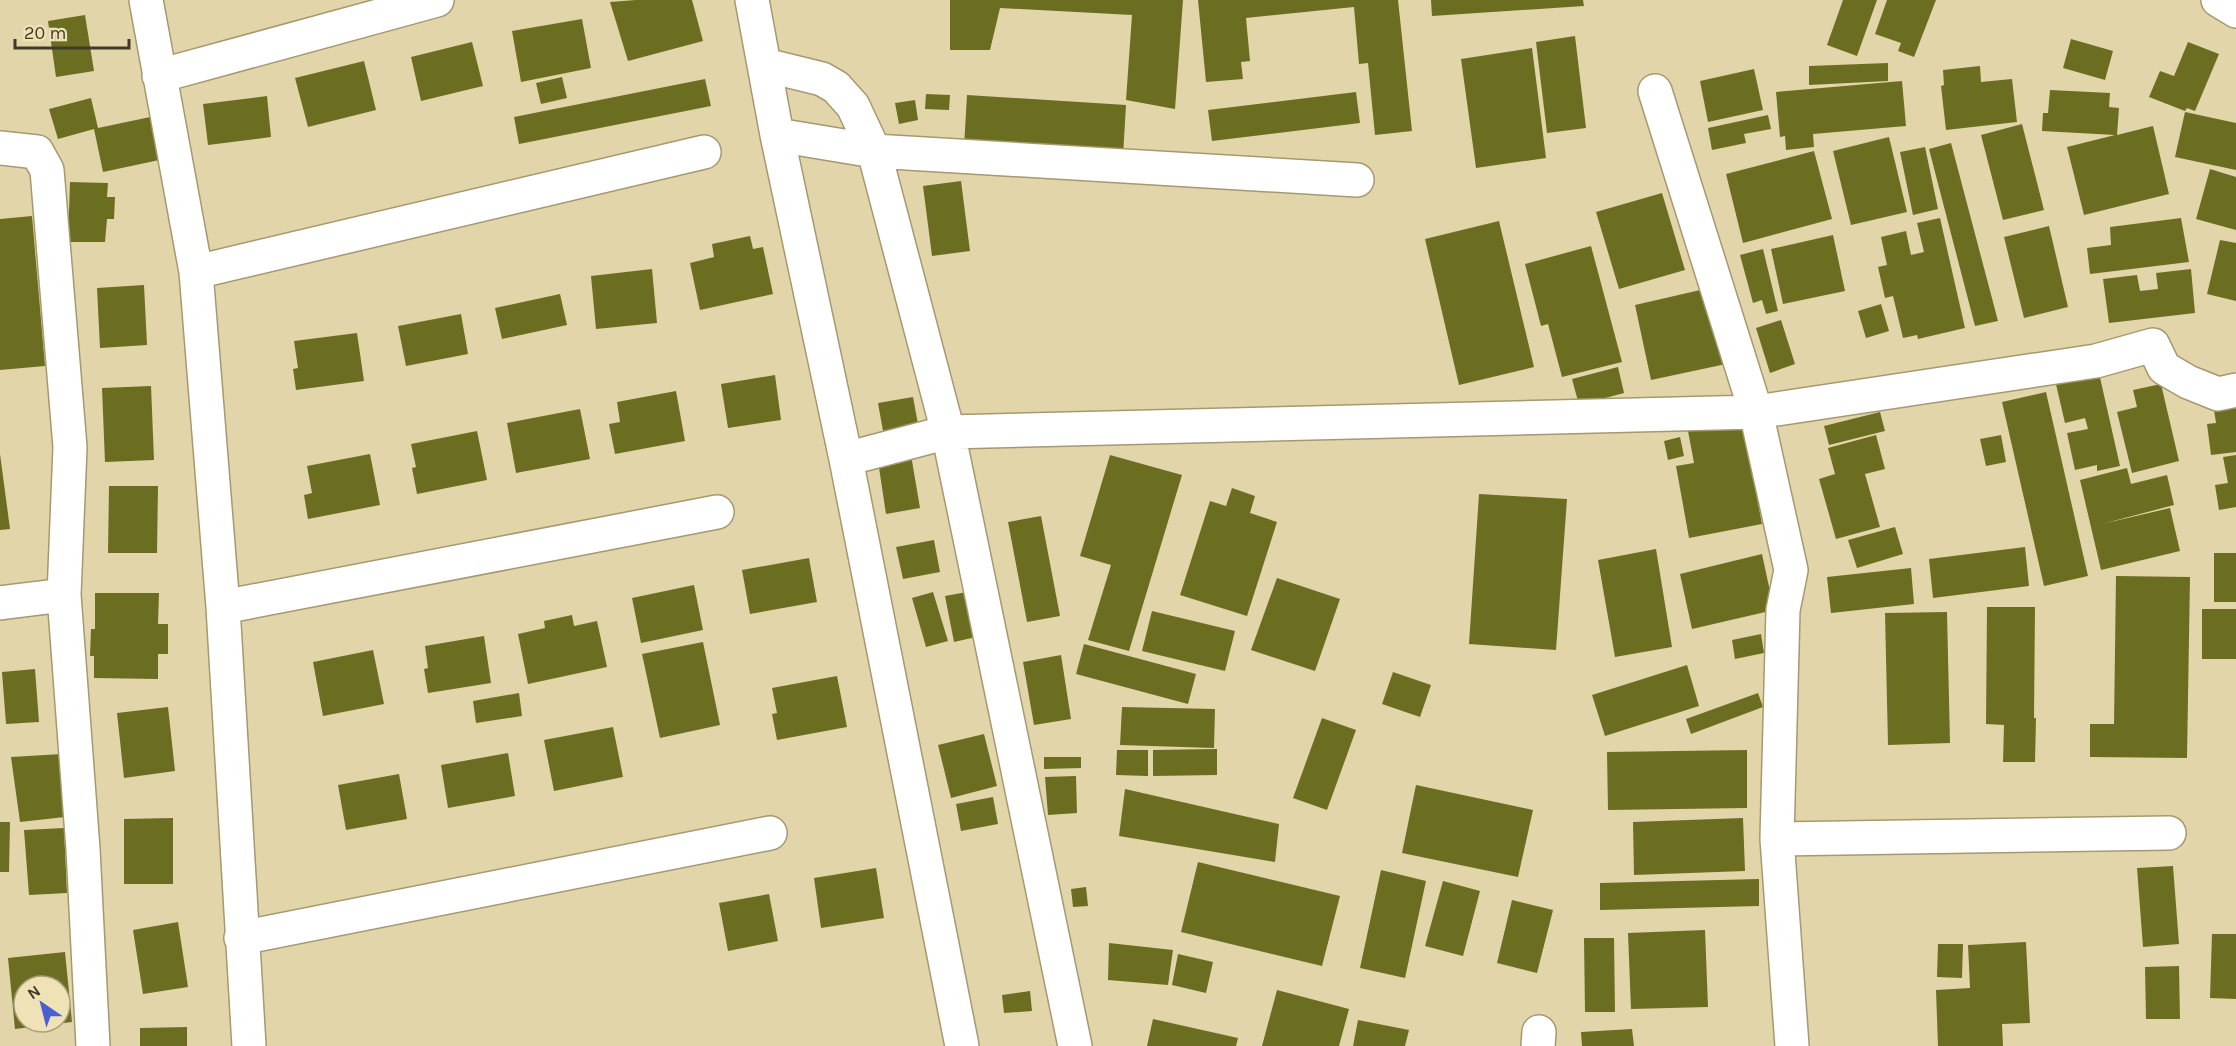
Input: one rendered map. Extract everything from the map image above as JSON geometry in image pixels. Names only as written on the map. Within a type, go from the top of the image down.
[{"type":"street","points":[[146,0],[196,272],[223,607],[249,1046]]},
{"type":"street","points":[[159,76],[437,0]]},
{"type":"street","points":[[752,0],[777,135],[846,459],[962,1046]]},
{"type":"street","points":[[2218,0],[2236,11]]},
{"type":"street","points":[[765,65],[822,79],[836,87],[853,106],[874,151],[948,432],[1076,1046]]},
{"type":"street","points":[[1655,91],[1756,412],[1791,570],[1783,610],[1777,839],[1792,1046]]},
{"type":"street","points":[[777,135],[874,151],[1357,180]]},
{"type":"street","points":[[0,148],[37,152],[47,170],[70,447],[64,595],[83,849],[93,1046]]},
{"type":"street","points":[[196,272],[704,152]]},
{"type":"street","points":[[846,459],[948,432],[1756,412],[2096,361],[2153,345],[2164,368],[2188,382],[2218,394],[2236,390]]},
{"type":"street","points":[[223,607],[717,512]]},
{"type":"street","points":[[0,603],[64,595]]},
{"type":"street","points":[[241,938],[770,833]]},
{"type":"street","points":[[1777,839],[2169,833]]},
{"type":"building","points":[[692,0],[703,41],[628,61],[610,2]]},
{"type":"building","points":[[950,0],[1183,0],[1175,109],[1126,100],[1132,15],[1000,8],[990,50],[950,50]]},
{"type":"building","points":[[1198,0],[1398,0],[1412,131],[1375,135],[1368,63],[1359,64],[1354,7],[1246,18],[1250,61],[1241,62],[1243,79],[1206,82]]},
{"type":"building","points":[[1431,0],[1583,0],[1584,6],[1432,16]]},
{"type":"building","points":[[1843,0],[1877,0],[1857,56],[1827,45]]},
{"type":"building","points":[[1887,0],[1936,0],[1914,57],[1898,51],[1901,43],[1875,34]]},
{"type":"building","points":[[85,15],[94,71],[56,77],[48,21]]},
{"type":"building","points":[[582,19],[591,68],[521,82],[512,31]]},
{"type":"building","points":[[1575,36],[1586,128],[1547,133],[1536,42]]},
{"type":"building","points":[[2071,39],[2113,51],[2105,80],[2063,68]]},
{"type":"building","points":[[472,42],[483,86],[421,101],[411,57]]},
{"type":"building","points":[[2188,42],[2219,54],[2195,111],[2187,108],[2185,111],[2149,97],[2160,71],[2174,76]]},
{"type":"building","points":[[1532,48],[1546,158],[1476,168],[1461,59]]},
{"type":"building","points":[[364,61],[376,110],[308,127],[295,78]]},
{"type":"building","points":[[1888,63],[1888,81],[1809,85],[1809,66]]},
{"type":"building","points":[[1980,66],[1981,82],[2012,79],[2017,122],[1946,130],[1941,86],[1944,85],[1943,70]]},
{"type":"building","points":[[1754,69],[1763,110],[1708,122],[1700,81]]},
{"type":"building","points":[[562,77],[567,98],[541,104],[536,83]]},
{"type":"building","points":[[705,79],[711,106],[519,144],[514,117]]},
{"type":"building","points":[[1902,81],[1906,126],[1813,134],[1814,147],[1786,150],[1785,136],[1780,137],[1776,92]]},
{"type":"building","points":[[2050,90],[2110,93],[2109,107],[2119,108],[2117,135],[2153,126],[2169,194],[2084,215],[2067,147],[2115,135],[2042,131],[2043,113],[2048,113]]},
{"type":"building","points":[[1356,92],[1360,123],[1212,141],[1208,110]]},
{"type":"building","points":[[926,94],[950,95],[949,110],[925,109]]},
{"type":"building","points":[[967,95],[1126,105],[1123,156],[964,147]]},
{"type":"building","points":[[267,96],[271,137],[208,145],[203,104]]},
{"type":"building","points":[[91,98],[98,128],[155,116],[164,159],[103,172],[94,129],[58,139],[49,109]]},
{"type":"building","points":[[915,100],[918,120],[899,124],[895,103]]},
{"type":"building","points":[[2185,112],[2236,123],[2236,170],[2175,157]]},
{"type":"building","points":[[1768,115],[1771,129],[1744,134],[1746,143],[1712,150],[1708,128]]},
{"type":"building","points":[[2022,124],[2044,210],[2003,220],[1981,135]]},
{"type":"building","points":[[1889,137],[1907,212],[1851,225],[1833,151]]},
{"type":"building","points":[[1951,143],[1998,321],[1975,326],[1929,149]]},
{"type":"building","points":[[1925,147],[1938,209],[1913,215],[1900,152]]},
{"type":"building","points":[[1814,151],[1832,219],[1743,243],[1726,174]]},
{"type":"building","points":[[2210,169],[2236,177],[2236,230],[2196,219]]},
{"type":"building","points":[[961,181],[970,251],[932,256],[923,186]]},
{"type":"building","points":[[70,182],[108,183],[107,197],[115,197],[114,219],[107,219],[105,242],[68,242]]},
{"type":"building","points":[[1662,193],[1685,270],[1619,289],[1596,212]]},
{"type":"building","points":[[32,216],[45,366],[0,370],[0,219]]},
{"type":"building","points":[[1940,218],[1965,328],[1918,339],[1917,335],[1903,338],[1893,296],[1885,298],[1878,267],[1887,265],[1881,237],[1906,231],[1911,255],[1924,252],[1917,223]]},
{"type":"building","points":[[2181,218],[2189,262],[2090,274],[2087,248],[2111,245],[2110,227]]},
{"type":"building","points":[[1499,221],[1534,367],[1459,385],[1425,239]]},
{"type":"building","points":[[2049,226],[2068,307],[2024,318],[2004,237]]},
{"type":"building","points":[[1833,235],[1845,291],[1783,304],[1771,249]]},
{"type":"building","points":[[750,236],[753,249],[763,247],[773,294],[700,310],[690,263],[714,257],[712,244]]},
{"type":"building","points":[[2220,240],[2236,243],[2236,301],[2207,294]]},
{"type":"building","points":[[1591,246],[1622,362],[1562,377],[1548,324],[1541,326],[1525,264]]},
{"type":"building","points":[[1763,249],[1778,311],[1766,314],[1762,300],[1753,303],[1740,255]]},
{"type":"building","points":[[652,269],[657,323],[596,329],[591,276]]},
{"type":"building","points":[[2191,269],[2195,313],[2109,323],[2103,279],[2137,275],[2140,291],[2158,289],[2156,273]]},
{"type":"building","points":[[144,285],[147,345],[100,348],[97,288]]},
{"type":"building","points":[[1709,288],[1726,364],[1651,380],[1635,305]]},
{"type":"building","points":[[560,294],[567,325],[502,339],[495,308]]},
{"type":"building","points":[[1881,304],[1889,331],[1866,338],[1858,311]]},
{"type":"building","points":[[461,314],[468,354],[406,366],[398,326]]},
{"type":"building","points":[[1781,320],[1795,364],[1770,373],[1756,328]]},
{"type":"building","points":[[357,333],[364,381],[296,390],[293,369],[298,368],[294,341]]},
{"type":"building","points":[[1618,367],[1624,393],[1579,405],[1572,379]]},
{"type":"building","points":[[2099,373],[2120,466],[2097,471],[2097,465],[2075,470],[2067,433],[2088,429],[2085,418],[2065,423],[2055,380]]},
{"type":"building","points":[[775,375],[781,420],[728,428],[721,384]]},
{"type":"building","points":[[2161,384],[2179,461],[2132,473],[2117,412],[2137,407],[2133,390]]},
{"type":"building","points":[[151,386],[154,460],[105,462],[102,388]]},
{"type":"building","points":[[676,391],[685,441],[615,454],[609,424],[620,422],[617,402]]},
{"type":"building","points":[[2046,392],[2088,576],[2044,586],[2002,402]]},
{"type":"building","points":[[913,397],[918,424],[883,431],[878,403]]},
{"type":"building","points":[[2236,400],[2236,452],[2211,455],[2207,424],[2216,423],[2213,403]]},
{"type":"building","points":[[580,409],[590,459],[516,473],[507,423]]},
{"type":"building","points":[[1880,412],[1885,431],[1829,445],[1824,426]]},
{"type":"building","points":[[1748,420],[1748,451],[1762,524],[1689,538],[1676,466],[1694,463],[1688,431]]},
{"type":"building","points":[[477,431],[487,480],[417,494],[412,468],[416,467],[411,444]]},
{"type":"building","points":[[1876,435],[1885,469],[1865,474],[1880,527],[1836,539],[1819,479],[1835,474],[1828,448]]},
{"type":"building","points":[[2001,435],[2006,462],[1986,466],[1980,439]]},
{"type":"building","points":[[1680,437],[1684,456],[1668,460],[1664,441]]},
{"type":"building","points":[[0,454],[10,529],[0,530]]},
{"type":"building","points":[[370,454],[380,505],[308,519],[304,495],[312,493],[307,466]]},
{"type":"building","points":[[911,455],[920,508],[886,514],[878,461]]},
{"type":"building","points":[[1110,455],[1182,475],[1129,651],[1088,640],[1111,565],[1080,556]]},
{"type":"building","points":[[2236,455],[2236,507],[2219,510],[2215,485],[2228,483],[2223,457]]},
{"type":"building","points":[[2127,468],[2131,484],[2167,475],[2174,505],[2102,524],[2170,508],[2180,551],[2101,570],[2080,480]]},
{"type":"building","points":[[109,486],[158,486],[157,553],[108,553]]},
{"type":"building","points":[[1232,488],[1255,496],[1250,513],[1277,522],[1247,616],[1180,595],[1210,501],[1226,506]]},
{"type":"building","points":[[1479,494],[1567,499],[1556,650],[1469,644]]},
{"type":"building","points":[[1041,516],[1060,616],[1027,622],[1008,522]]},
{"type":"building","points":[[1895,527],[1903,554],[1857,568],[1848,540]]},
{"type":"building","points":[[934,540],[940,572],[903,579],[896,547]]},
{"type":"building","points":[[2025,547],[2029,586],[1933,598],[1929,559]]},
{"type":"building","points":[[1656,549],[1672,647],[1615,657],[1598,560]]},
{"type":"building","points":[[2214,553],[2236,553],[2236,602],[2214,602]]},
{"type":"building","points":[[1762,554],[1774,610],[1692,629],[1680,574]]},
{"type":"building","points":[[809,558],[817,602],[750,614],[742,570]]},
{"type":"building","points":[[1911,568],[1914,604],[1831,613],[1827,577]]},
{"type":"building","points":[[2116,576],[2190,577],[2187,758],[2090,757],[2090,724],[2114,724]]},
{"type":"building","points":[[1277,578],[1340,599],[1315,671],[1251,650]]},
{"type":"building","points":[[694,585],[703,630],[641,643],[632,598]]},
{"type":"building","points":[[933,592],[948,641],[926,647],[912,598]]},
{"type":"building","points":[[967,592],[976,637],[954,642],[945,596]]},
{"type":"building","points":[[95,593],[159,593],[158,624],[168,624],[168,654],[158,654],[158,679],[94,678],[94,656],[90,656],[91,629],[95,629]]},
{"type":"building","points":[[1987,607],[2035,607],[2035,762],[2003,762],[2004,725],[1986,724]]},
{"type":"building","points":[[2202,609],[2236,609],[2236,659],[2202,659]]},
{"type":"building","points":[[1152,611],[1235,631],[1225,671],[1142,651]]},
{"type":"building","points":[[1947,612],[1950,743],[1888,745],[1885,613]]},
{"type":"building","points":[[572,615],[574,626],[597,621],[607,667],[528,684],[518,634],[545,628],[544,621]]},
{"type":"building","points":[[1761,634],[1764,653],[1735,659],[1732,640]]},
{"type":"building","points":[[484,636],[491,683],[428,693],[424,669],[428,668],[425,646]]},
{"type":"building","points":[[703,642],[720,725],[660,738],[642,654]]},
{"type":"building","points":[[1084,644],[1196,674],[1188,704],[1076,674]]},
{"type":"building","points":[[373,650],[384,704],[323,716],[313,662]]},
{"type":"building","points":[[1061,655],[1071,719],[1034,725],[1023,662]]},
{"type":"building","points":[[1687,665],[1699,706],[1605,736],[1592,695]]},
{"type":"building","points":[[35,669],[39,722],[6,724],[2,672]]},
{"type":"building","points":[[1393,672],[1431,685],[1420,717],[1382,704]]},
{"type":"building","points":[[837,676],[847,727],[777,740],[772,714],[777,713],[772,688]]},
{"type":"building","points":[[519,693],[522,716],[476,723],[473,701]]},
{"type":"building","points":[[1758,693],[1763,707],[1691,734],[1686,719]]},
{"type":"building","points":[[168,707],[175,771],[124,778],[117,713]]},
{"type":"building","points":[[1122,707],[1215,709],[1214,748],[1120,745]]},
{"type":"building","points":[[1322,718],[1356,730],[1327,810],[1293,798]]},
{"type":"building","points":[[613,727],[623,777],[554,791],[544,740]]},
{"type":"building","points":[[984,734],[997,786],[951,798],[938,745]]},
{"type":"building","points":[[1217,749],[1217,775],[1153,776],[1153,750]]},
{"type":"building","points":[[1117,750],[1148,750],[1148,776],[1116,775]]},
{"type":"building","points":[[1747,750],[1747,808],[1608,810],[1607,752]]},
{"type":"building","points":[[508,753],[515,796],[448,808],[441,765]]},
{"type":"building","points":[[62,754],[65,817],[20,822],[11,757]]},
{"type":"building","points":[[1044,757],[1081,757],[1081,768],[1044,769]]},
{"type":"building","points":[[399,774],[407,819],[346,830],[338,785]]},
{"type":"building","points":[[1076,776],[1077,813],[1048,815],[1045,777]]},
{"type":"building","points":[[1416,785],[1533,810],[1518,877],[1402,853]]},
{"type":"building","points":[[1125,789],[1279,824],[1275,862],[1119,836]]},
{"type":"building","points":[[993,797],[998,824],[961,831],[956,804]]},
{"type":"building","points":[[173,818],[173,884],[124,884],[124,819]]},
{"type":"building","points":[[1743,818],[1745,871],[1634,875],[1633,822]]},
{"type":"building","points":[[0,822],[10,822],[9,872],[0,872]]},
{"type":"building","points":[[64,828],[67,893],[29,895],[24,830]]},
{"type":"building","points":[[1198,862],[1340,896],[1322,966],[1181,932]]},
{"type":"building","points":[[2173,866],[2179,944],[2143,947],[2137,868]]},
{"type":"building","points":[[876,868],[884,918],[821,928],[814,878]]},
{"type":"building","points":[[1381,870],[1426,881],[1405,978],[1360,968]]},
{"type":"building","points":[[1759,879],[1759,906],[1600,910],[1600,883]]},
{"type":"building","points":[[1443,881],[1480,891],[1463,956],[1425,946]]},
{"type":"building","points":[[1086,887],[1088,906],[1073,907],[1071,889]]},
{"type":"building","points":[[769,894],[778,941],[728,951],[719,903]]},
{"type":"building","points":[[1512,900],[1553,910],[1537,973],[1497,963]]},
{"type":"building","points":[[178,922],[188,987],[143,994],[133,930]]},
{"type":"building","points":[[1705,930],[1708,1007],[1631,1009],[1628,933]]},
{"type":"building","points":[[2212,934],[2236,934],[2236,999],[2210,998]]},
{"type":"building","points":[[1584,938],[1614,938],[1615,1012],[1585,1012]]},
{"type":"building","points":[[2026,942],[2030,1023],[2002,1024],[2003,1046],[1938,1046],[1936,990],[1970,988],[1968,945]]},
{"type":"building","points":[[1109,943],[1173,950],[1168,985],[1108,980]]},
{"type":"building","points":[[1938,944],[1963,944],[1962,978],[1937,977]]},
{"type":"building","points":[[65,952],[67,974],[12,974],[12,999],[8,958]]},
{"type":"building","points":[[1178,954],[1213,962],[1206,993],[1172,985]]},
{"type":"building","points":[[2179,966],[2180,1019],[2146,1019],[2145,967]]},
{"type":"building","points":[[1277,990],[1349,1009],[1339,1046],[1262,1046]]},
{"type":"building","points":[[1030,991],[1032,1011],[1004,1013],[1002,995]]},
{"type":"building","points":[[1153,1019],[1238,1038],[1236,1046],[1147,1046]]},
{"type":"building","points":[[1358,1020],[1409,1030],[1405,1046],[1353,1046]]},
{"type":"building","points":[[187,1027],[187,1046],[140,1046],[140,1028]]},
{"type":"building","points":[[1632,1029],[1634,1046],[1582,1046],[1581,1032]]}]
